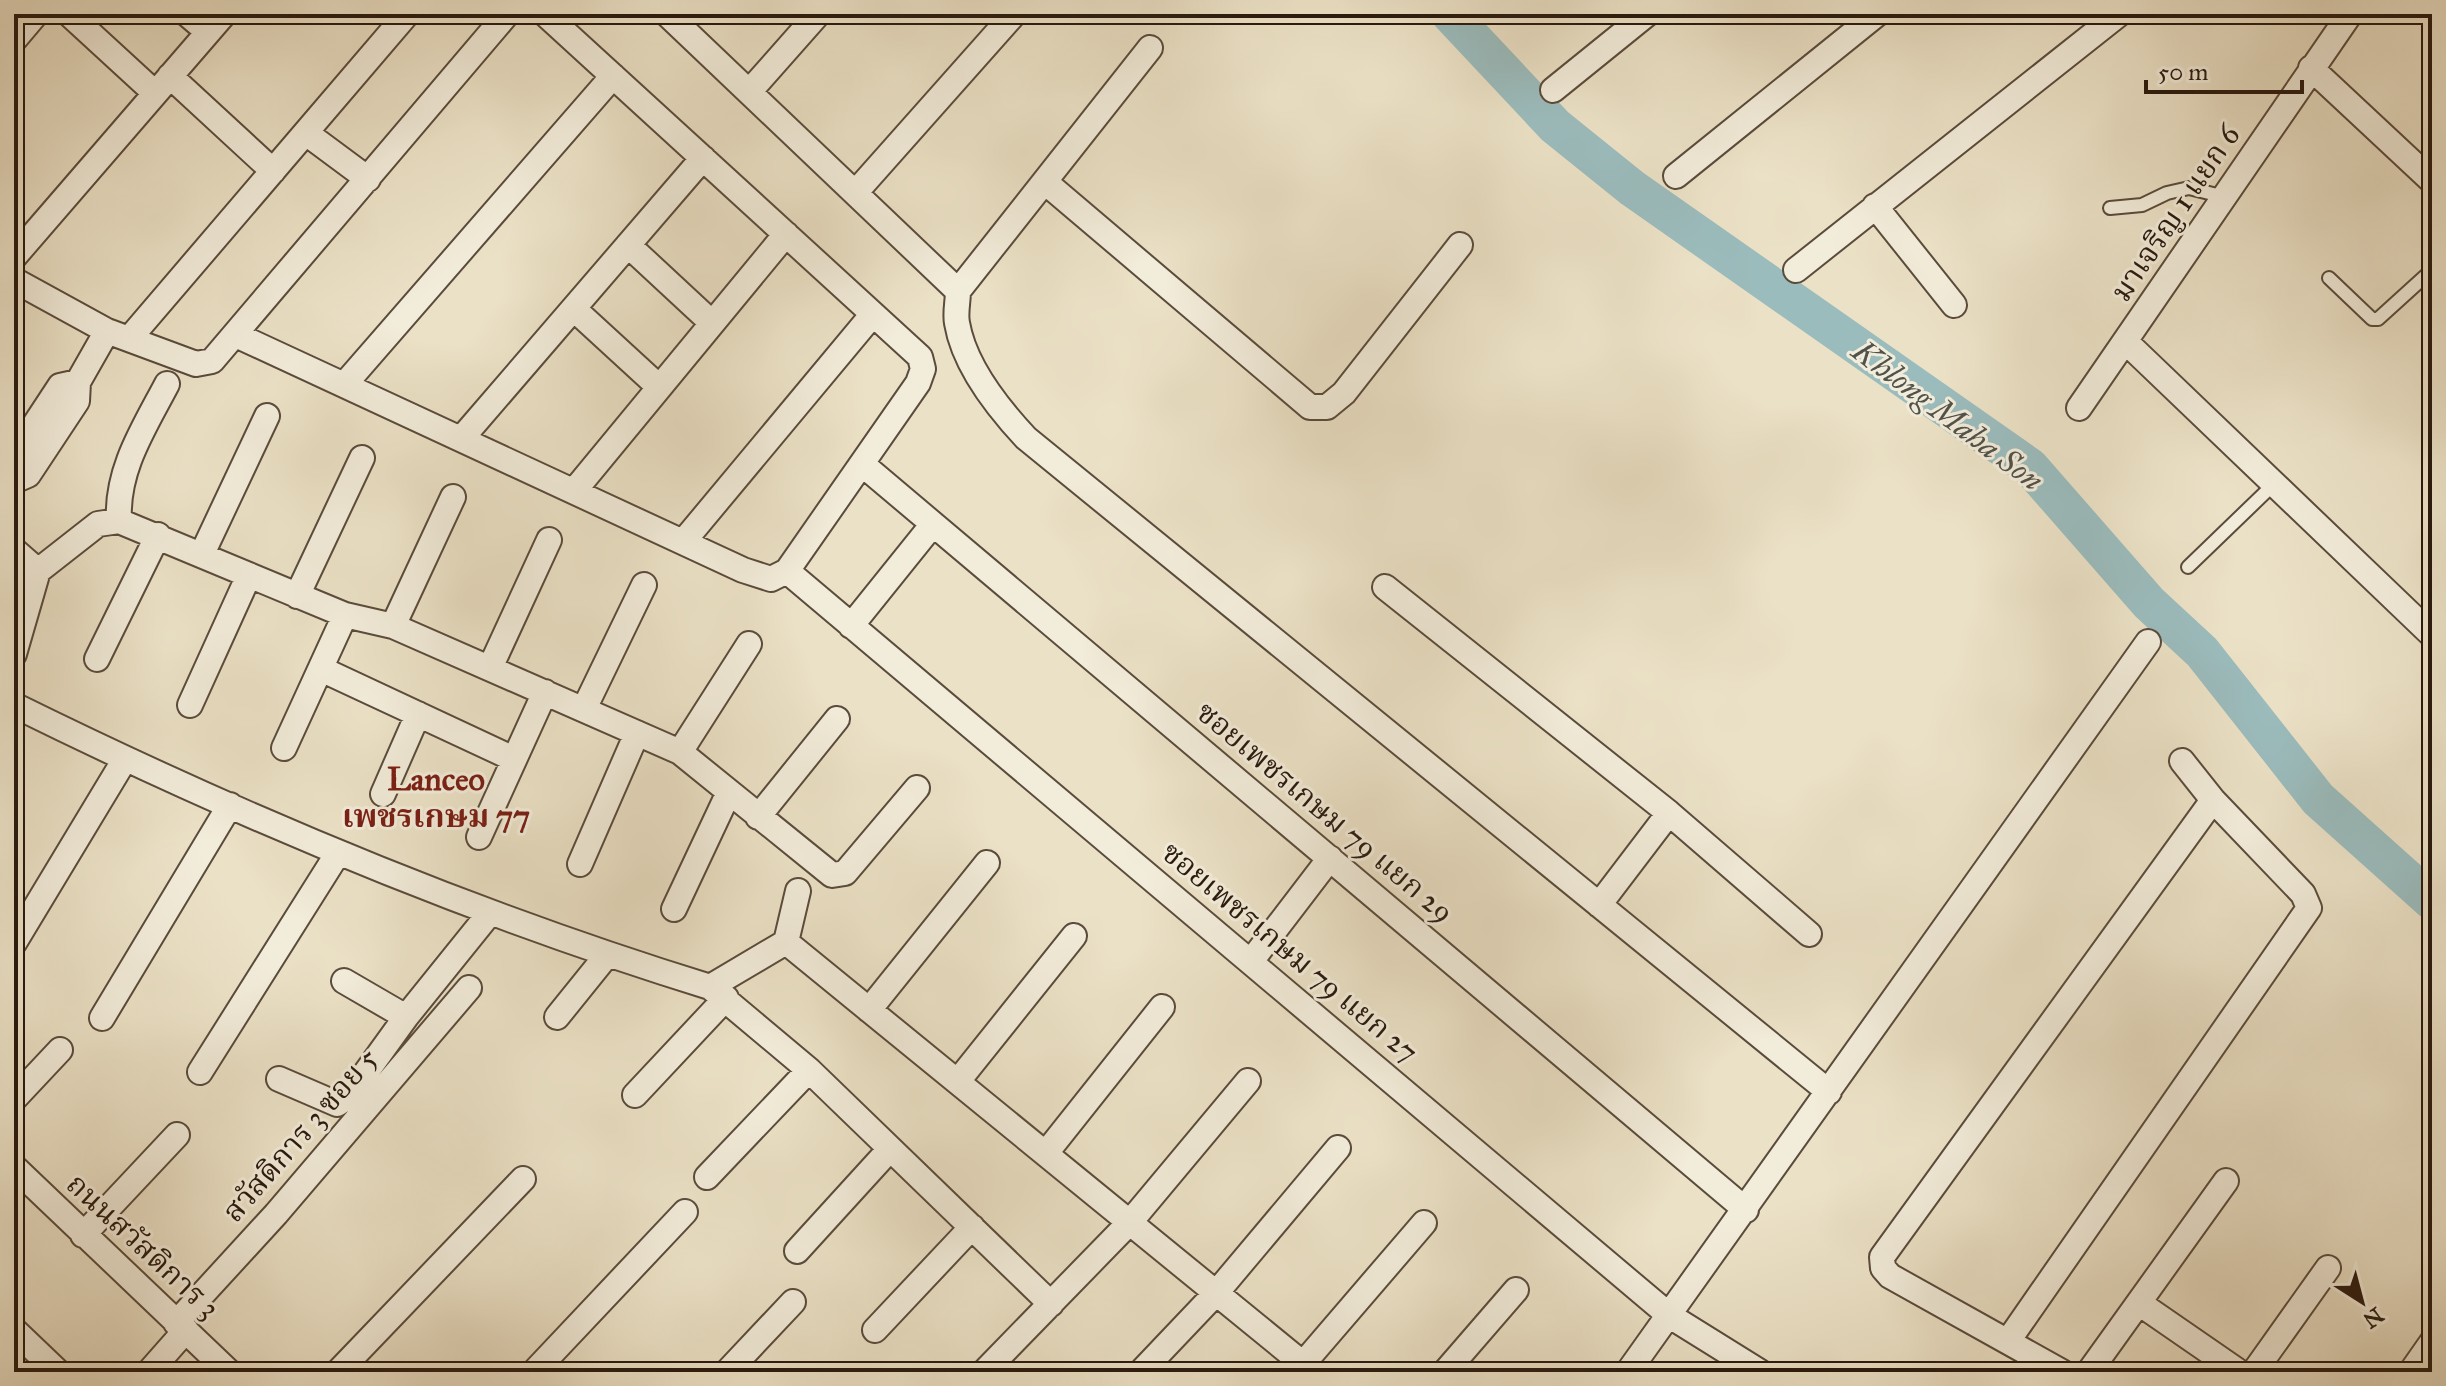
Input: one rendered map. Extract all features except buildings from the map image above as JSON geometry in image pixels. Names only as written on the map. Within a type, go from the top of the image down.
[{"type":"street","points":[[14,40],[36,14]]},
{"type":"street","points":[[69,14],[273,171]]},
{"type":"street","points":[[14,257],[216,23],[187,14]]},
{"type":"street","points":[[14,456],[60,386],[78,382],[118,335],[273,171],[407,14]]},
{"type":"street","points":[[14,280],[118,335],[196,364],[212,361],[507,14]]},
{"type":"street","points":[[236,335],[683,542],[771,579],[787,571],[918,383],[923,369],[920,357],[545,14]]},
{"type":"street","points":[[667,14],[958,291]]},
{"type":"street","points":[[749,92],[818,14]]},
{"type":"street","points":[[855,193],[1014,14]]},
{"type":"street","points":[[1553,90],[1647,14]]},
{"type":"street","points":[[1676,176],[1877,14]]},
{"type":"street","points":[[1796,270],[2119,14]]},
{"type":"street","name":"มาเจริญ 1 แยก 6","points":[[2079,408],[2350,14]]},
{"type":"street","points":[[1150,48],[958,291],[957,323],[975,370],[1004,415],[1026,438],[1829,1092]]},
{"type":"street","points":[[2311,68],[2432,181]]},
{"type":"street","points":[[344,385],[613,76]]},
{"type":"street","points":[[306,133],[368,179]]},
{"type":"street","points":[[461,439],[703,158]]},
{"type":"street","points":[[1045,182],[1310,407],[1327,407],[1344,393],[1460,245]]},
{"type":"street","points":[[1875,206],[1954,305]]},
{"type":"street","points":[[574,491],[786,234]]},
{"type":"street","points":[[628,245],[712,323]]},
{"type":"street","points":[[574,309],[659,387]]},
{"type":"street","points":[[683,542],[873,314]]},
{"type":"street","points":[[2126,342],[2432,635]]},
{"type":"street","points":[[14,481],[28,475],[77,401],[78,382]]},
{"type":"street","points":[[119,521],[118,497],[128,461],[167,384]]},
{"type":"street","points":[[202,554],[267,416]]},
{"type":"street","points":[[297,596],[362,458]]},
{"type":"street","name":"ซอยเพชรเกษม 79 แยก 29","points":[[862,464],[1746,1210]]},
{"type":"street","points":[[393,626],[453,497]]},
{"type":"street","points":[[14,654],[38,571],[98,524],[119,521],[345,615],[393,626],[680,752],[832,875],[839,876],[917,788]]},
{"type":"street","points":[[851,626],[933,524]]},
{"type":"street","points":[[97,659],[158,535]]},
{"type":"street","points":[[490,668],[549,540]]},
{"type":"street","points":[[14,550],[38,571]]},
{"type":"street","name":"ซอยเพชรเกษม 79 แยก 27","points":[[787,571],[1252,960],[1670,1316],[1760,1372]]},
{"type":"street","points":[[190,705],[249,575]]},
{"type":"street","points":[[584,709],[644,585]]},
{"type":"street","points":[[1385,587],[1669,813],[1809,934]]},
{"type":"street","points":[[284,748],[345,615]]},
{"type":"street","points":[[1628,1372],[2148,642]]},
{"type":"street","points":[[680,752],[749,644]]},
{"type":"street","points":[[321,669],[514,759]]},
{"type":"street","points":[[479,837],[545,692]]},
{"type":"street","points":[[14,705],[125,759],[338,853],[489,914],[718,992],[809,1070],[1051,1304]]},
{"type":"street","points":[[383,794],[418,714]]},
{"type":"street","points":[[758,817],[837,719]]},
{"type":"street","points":[[580,864],[637,733]]},
{"type":"street","points":[[14,943],[125,759]]},
{"type":"street","points":[[2008,1341],[2309,908],[2303,894],[2213,800],[2182,761]]},
{"type":"street","points":[[674,909],[729,792]]},
{"type":"street","points":[[2062,1372],[1890,1276],[1883,1268],[1882,1257],[2213,800]]},
{"type":"street","points":[[102,1018],[230,805]]},
{"type":"street","points":[[1599,905],[1669,813]]},
{"type":"street","points":[[200,1072],[338,853]]},
{"type":"street","points":[[1252,960],[1330,858]]},
{"type":"street","points":[[869,1010],[987,863]]},
{"type":"street","points":[[635,1095],[718,992],[786,942],[798,891]]},
{"type":"street","points":[[279,1079],[337,1104],[349,1096],[406,1017],[489,914]]},
{"type":"street","points":[[958,1081],[1074,936]]},
{"type":"street","points":[[786,942],[1131,1221],[1304,1369],[1424,1223]]},
{"type":"street","points":[[557,1017],[607,955]]},
{"type":"street","points":[[344,981],[406,1017]]},
{"type":"street","name":"สวัสดิการ 3 ซอย 5","points":[[149,1372],[181,1326],[469,988]]},
{"type":"street","points":[[1046,1153],[1162,1007]]},
{"type":"street","points":[[14,1099],[60,1050]]},
{"type":"street","points":[[707,1177],[809,1070]]},
{"type":"street","points":[[984,1372],[1131,1221],[1248,1081]]},
{"type":"street","points":[[83,1235],[177,1135]]},
{"type":"street","points":[[1141,1372],[1217,1292],[1338,1148]]},
{"type":"street","points":[[797,1251],[890,1149]]},
{"type":"street","name":"ถนนสวัสดิการ 3","points":[[14,1167],[229,1372]]},
{"type":"street","points":[[338,1372],[523,1179]]},
{"type":"street","points":[[2089,1372],[2226,1181]]},
{"type":"street","points":[[534,1372],[685,1212]]},
{"type":"street","points":[[875,1330],[972,1227]]},
{"type":"street","points":[[2254,1372],[2328,1268]]},
{"type":"street","points":[[1445,1372],[1516,1290]]},
{"type":"street","points":[[727,1372],[793,1302]]},
{"type":"street","points":[[2139,1303],[2239,1372]]},
{"type":"street","points":[[14,1330],[58,1372]]},
{"type":"street","points":[[2411,1372],[2432,1342]]},
{"type":"lane","points":[[2110,208],[2142,205],[2167,193],[2189,188],[2225,197]]},
{"type":"lane","points":[[2329,278],[2372,319],[2378,319],[2432,270]]},
{"type":"lane","points":[[2188,567],[2274,484]]},
{"type":"waterway","name":"Khlong Maha Son","points":[[1450,14],[1555,126],[1632,188],[2030,467],[2149,603],[2202,652],[2318,799],[2432,901]]},
{"type":"district","name":"Lanceo เพชรเกษม 77","points":[[436,798]]}]
